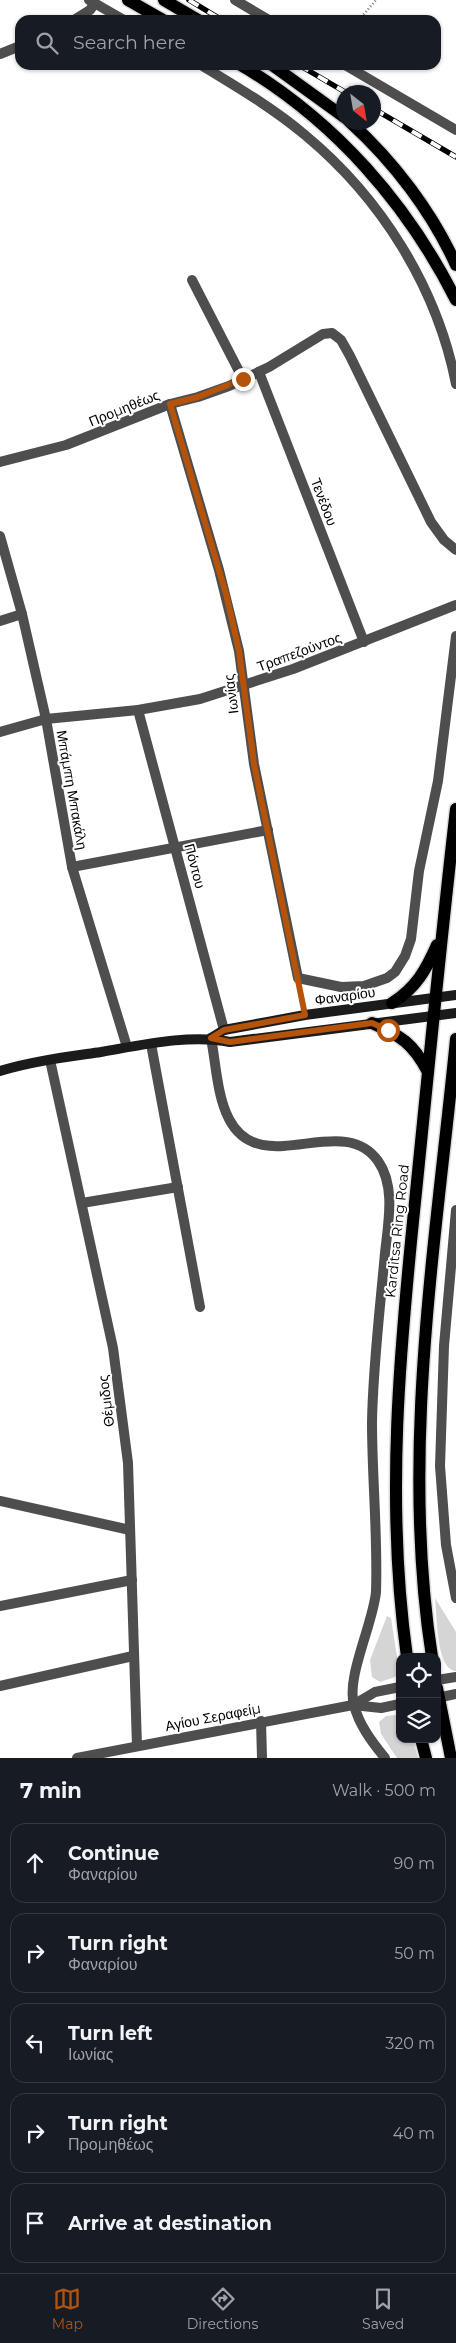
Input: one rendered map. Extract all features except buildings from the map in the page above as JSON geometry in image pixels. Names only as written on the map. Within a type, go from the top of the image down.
[{"type":"main road","points":[[128,0],[154,15]]},
{"type":"main road","points":[[164,0],[190,15]]},
{"type":"main road","points":[[248,70],[306,110],[365,165],[421,238],[456,300]]},
{"type":"main road","points":[[279,70],[336,110]]},
{"type":"main road","points":[[358,130],[392,164],[443,240],[456,265]]},
{"type":"main road","name":"Karditsa Ring Road","points":[[407,1653],[400,1594],[396,1453],[405,1303],[435,997],[456,809]]},
{"type":"main road","points":[[392,1003],[412,989],[422,978],[442,936]]},
{"type":"main road","name":"Φαναρίου","points":[[211,1038],[224,1030],[305,1015],[456,995]]},
{"type":"main road","name":"Φαναρίου","points":[[0,1071],[50,1060],[151,1044],[211,1038],[230,1042],[456,1013]]},
{"type":"main road","points":[[372,1023],[407,1041],[418,1053],[428,1072]]},
{"type":"main road","points":[[432,1653],[423,1567],[420,1454],[426,1348],[456,1039]]},
{"type":"main road","points":[[439,1698],[451,1758]]},
{"type":"main road","points":[[422,1743],[426,1758]]},
{"type":"street","points":[[235,0],[260,15]]},
{"type":"street","points":[[82,15],[90,10],[92,2],[115,15]]},
{"type":"street","points":[[0,54],[15,48]]},
{"type":"street","points":[[209,70],[258,100],[292,125],[320,148],[359,188],[387,225],[422,284],[445,342],[456,384]]},
{"type":"street","points":[[354,70],[456,130]]},
{"type":"street","points":[[192,280],[243,379]]},
{"type":"street","name":"Προμηθέως","points":[[0,462],[66,445],[170,404],[198,397],[259,372],[323,334],[335,334],[350,356],[431,522],[444,540],[456,550]]},
{"type":"street","name":"Τενέδου","points":[[259,372],[364,642]]},
{"type":"street","name":"Ιωνίας","points":[[170,404],[226,594],[245,686],[254,764],[298,978]]},
{"type":"street","name":"Μπάμπη Μπακάλη","points":[[0,536],[22,614],[46,719],[72,867],[126,1048]]},
{"type":"street","name":"Τραπεζούντος","points":[[0,732],[46,719],[138,710],[200,700],[245,686],[364,642],[456,605]]},
{"type":"street","points":[[0,621],[22,614]]},
{"type":"street","points":[[298,978],[340,988],[364,986],[387,978],[394,972],[405,956],[411,939],[419,872],[438,781],[456,636]]},
{"type":"street","name":"Πόντου","points":[[138,710],[224,1030]]},
{"type":"street","points":[[72,867],[268,830]]},
{"type":"street","points":[[211,1038],[226,1113],[240,1135],[265,1146],[331,1141],[359,1146],[366,1149],[379,1162],[388,1187],[388,1223],[374,1376],[372,1423],[376,1592],[374,1611],[353,1681],[353,1705],[369,1737],[385,1758]]},
{"type":"street","points":[[151,1044],[200,1308]]},
{"type":"street","name":"Θέμιδος","points":[[50,1060],[114,1348],[128,1464],[137,1746]]},
{"type":"street","points":[[82,1203],[178,1187]]},
{"type":"street","points":[[456,1210],[444,1346],[440,1466],[446,1545],[456,1598]]},
{"type":"street","points":[[0,1501],[130,1530]]},
{"type":"street","points":[[0,1606],[132,1580]]},
{"type":"street","points":[[0,1686],[133,1656]]},
{"type":"street","points":[[441,1679],[456,1677]]},
{"type":"street","name":"Αγίου Σεραφείμ","points":[[353,1705],[376,1692],[396,1688]]},
{"type":"street","points":[[441,1695],[456,1694]]},
{"type":"street","name":"Αγίου Σεραφείμ","points":[[77,1758],[261,1721],[353,1705],[381,1708],[396,1705]]},
{"type":"street","points":[[261,1721],[262,1758]]},
{"type":"path","points":[[363,15],[376,0]]},
{"type":"path","points":[[298,978],[305,1015]]},
{"type":"shaded area","points":[[435,1598],[456,1632],[456,1671],[449,1668],[441,1652]]},
{"type":"shaded area","points":[[387,1616],[391,1618],[396,1653],[396,1676],[380,1682],[372,1677],[370,1660]]},
{"type":"shaded area","points":[[396,1715],[396,1743],[414,1743],[418,1758],[397,1758],[381,1734],[379,1722],[386,1716]]},
{"type":"railway","points":[[189,0],[214,15]]},
{"type":"railway","points":[[308,70],[336,87]]},
{"type":"railway","points":[[381,113],[456,157]]},
{"type":"route","points":[[243,379],[198,397],[170,404],[226,594],[239,651],[254,764],[305,1015],[224,1030],[211,1038],[230,1042],[372,1023],[388,1030]]}]
